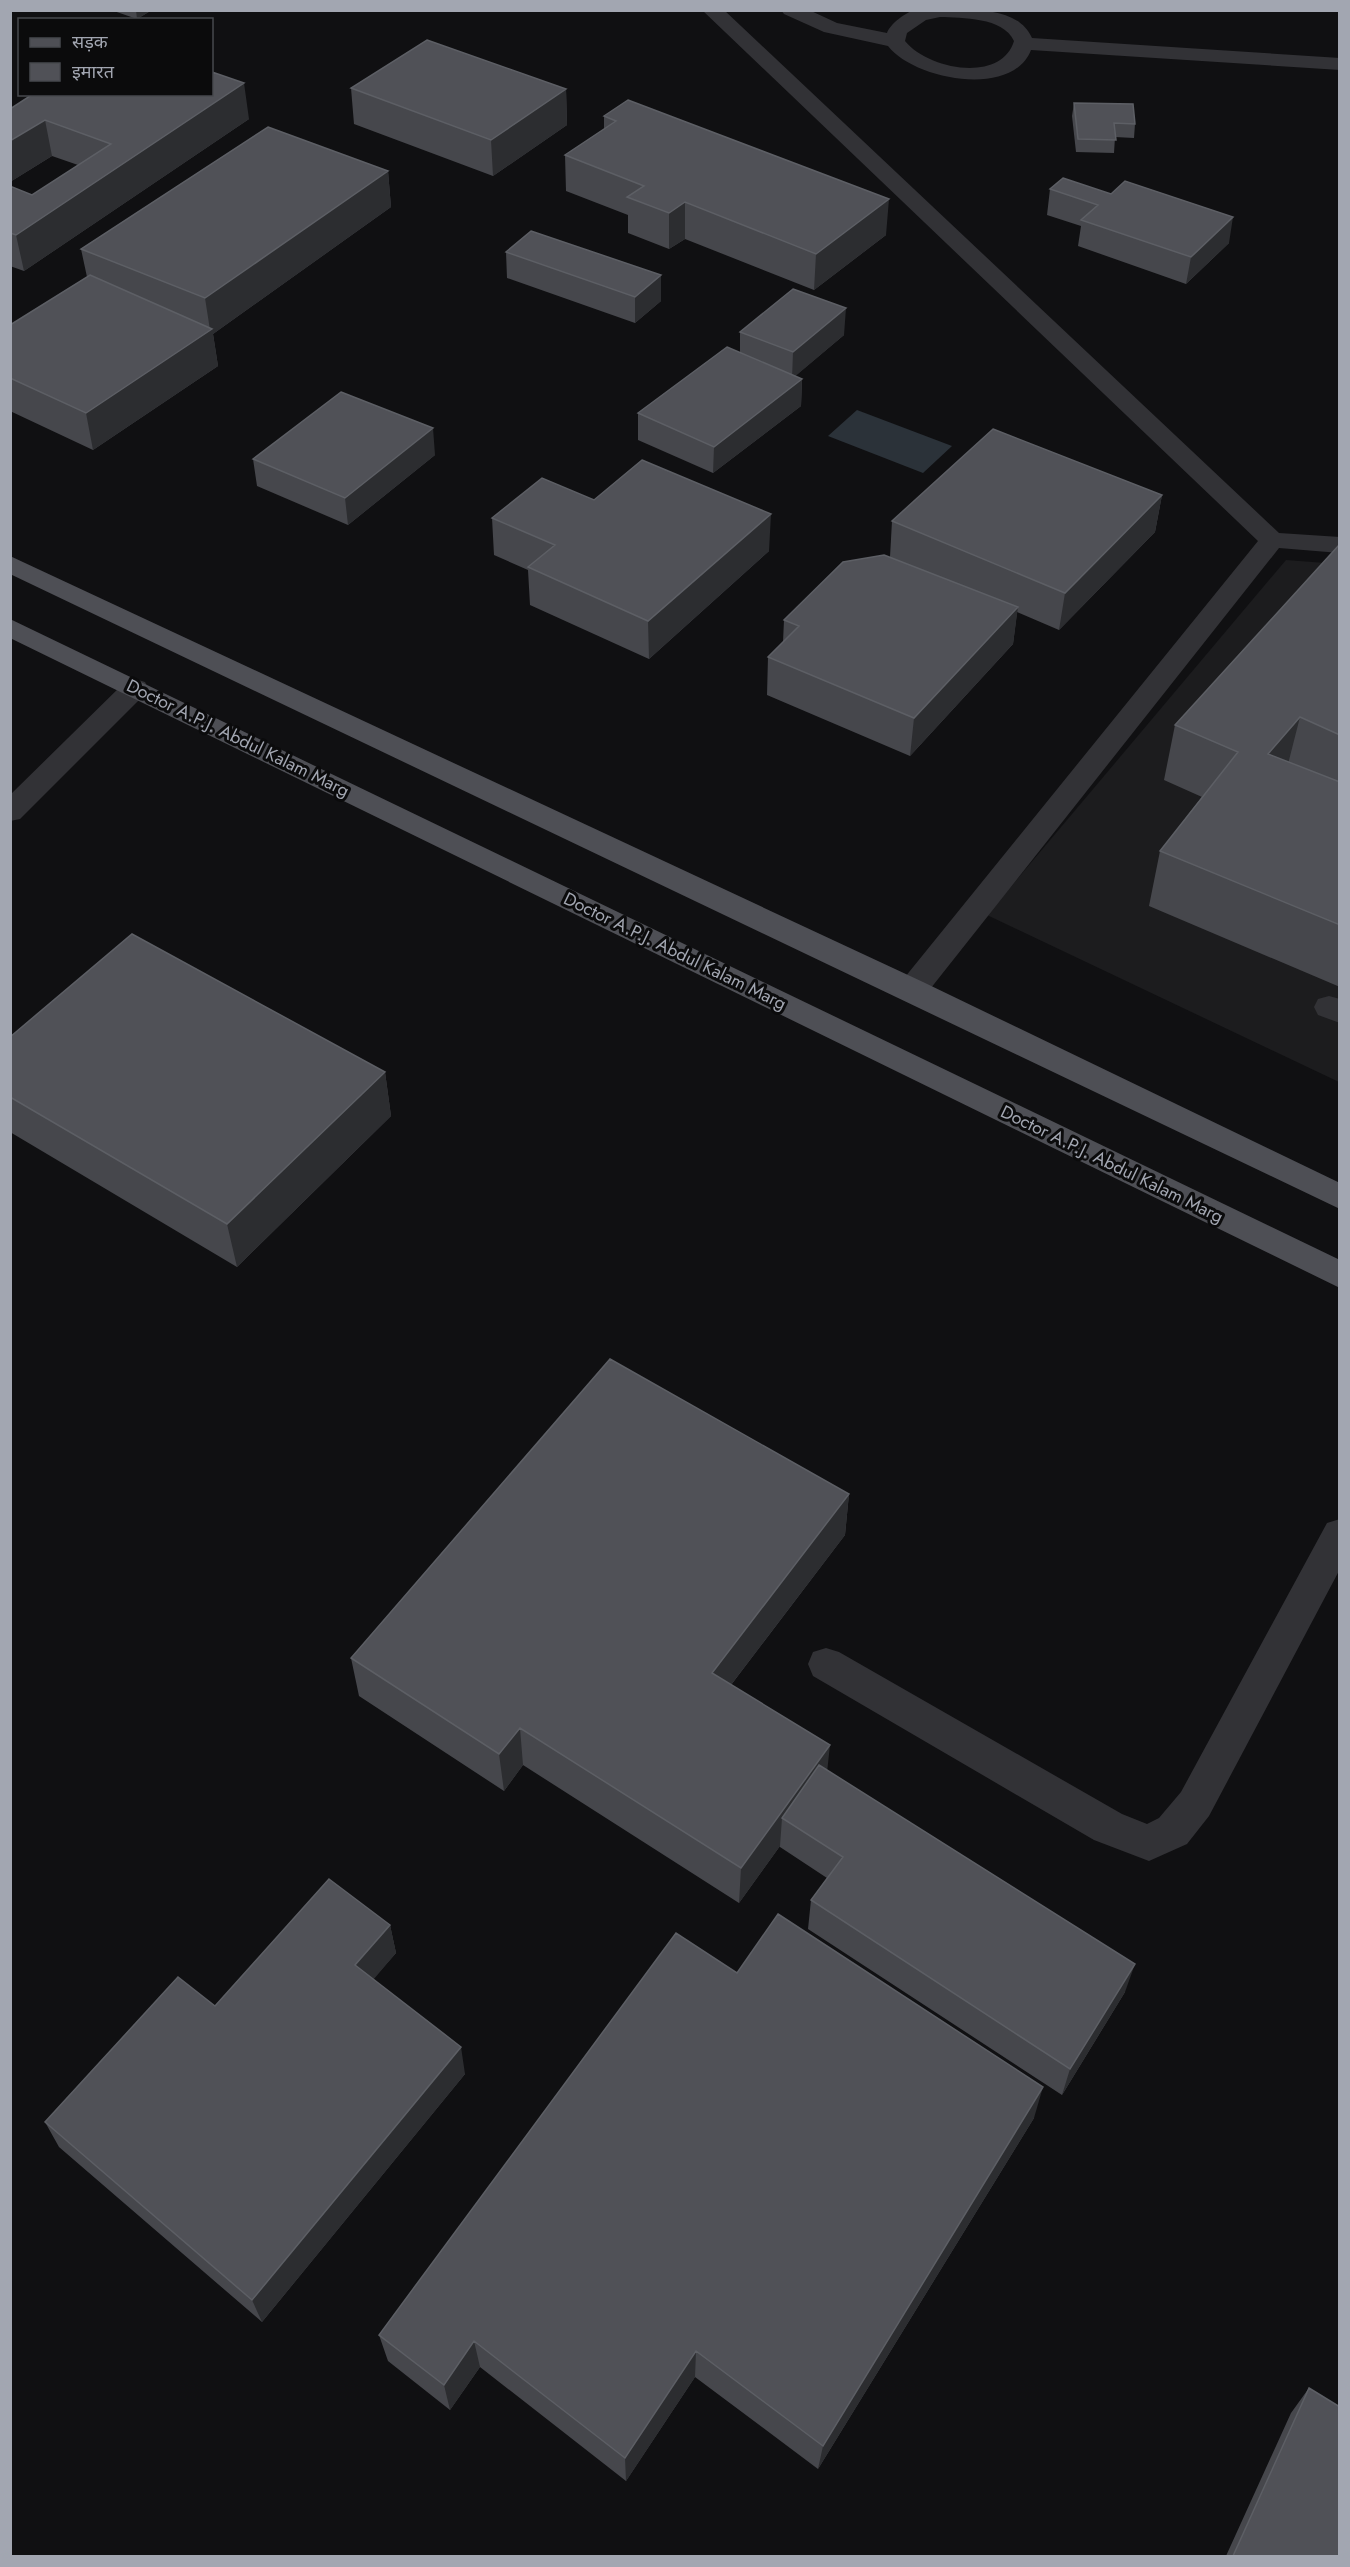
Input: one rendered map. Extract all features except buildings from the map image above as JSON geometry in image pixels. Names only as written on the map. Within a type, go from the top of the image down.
[{"type":"main road","points":[[10,564],[912,990],[1340,1197]]},
{"type":"main road","name":"Doctor A.P.J. Abdul Kalam Marg","points":[[10,627],[1340,1275]]},
{"type":"street","points":[[712,10],[1272,540],[1340,545]]},
{"type":"street","points":[[790,10],[831,28],[895,41]]},
{"type":"street","points":[[962,11],[1002,20],[1018,32],[1023,43],[1020,54],[1009,63],[985,71],[955,72],[915,63],[899,51],[895,41],[898,30],[920,15],[962,11]]},
{"type":"street","points":[[1023,43],[1340,64]]},
{"type":"street","points":[[912,990],[1272,540]]},
{"type":"street","points":[[10,812],[135,688]]},
{"type":"street","points":[[826,1664],[1108,1827],[1149,1843],[1173,1831],[1195,1804],[1340,1534]]},
{"type":"shaded area","points":[[857,410],[952,446],[923,473],[828,436]]},
{"type":"shaded area","points":[[1286,560],[1339,564],[1339,1082],[987,915]]}]
